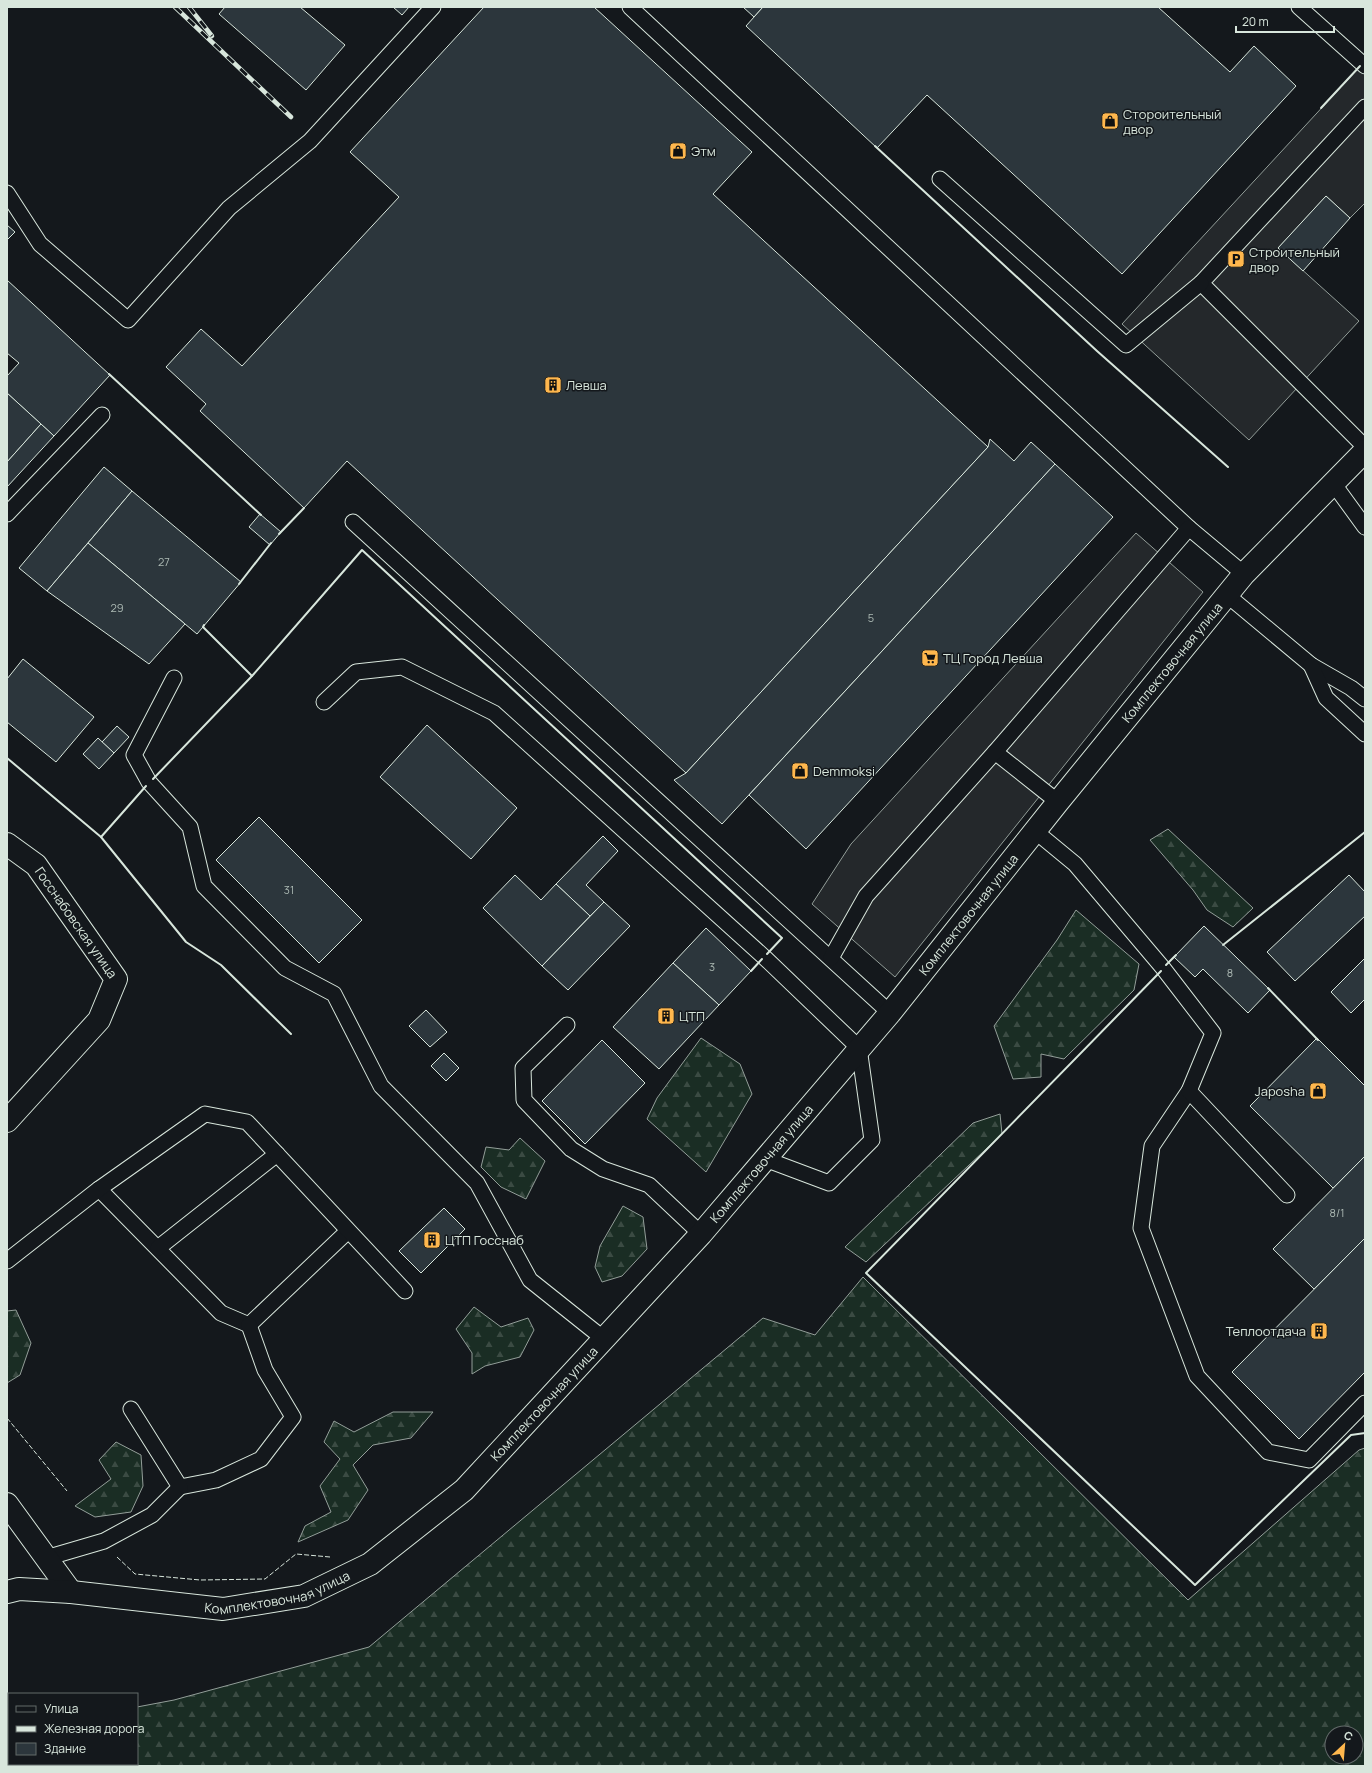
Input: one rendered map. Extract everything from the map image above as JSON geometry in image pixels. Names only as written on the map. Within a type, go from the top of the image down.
[{"type":"street","name":"Комплектовочная улица","points":[[7,1592],[19,1589],[71,1592],[223,1609],[304,1596],[370,1564],[464,1490],[701,1234],[890,1012],[1035,830],[1244,574],[1365,451]]},
{"type":"street","name":"Госснабовская улица","points":[[7,844],[36,865],[116,979],[99,1020],[7,1121]]},
{"type":"street","points":[[7,1504],[71,1592]]},
{"type":"lane","points":[[7,193],[40,244],[128,320],[229,208],[310,142],[433,7]]},
{"type":"lane","points":[[630,7],[1190,528],[1244,574]]},
{"type":"lane","points":[[1299,7],[1365,66]]},
{"type":"lane","points":[[940,179],[1126,345],[1201,283],[1365,107]]},
{"type":"lane","points":[[1201,283],[1365,447]]},
{"type":"lane","points":[[7,514],[102,415]]},
{"type":"lane","points":[[1333,483],[1365,527]]},
{"type":"lane","points":[[352,522],[890,1012]]},
{"type":"lane","points":[[831,958],[866,896],[995,752],[1190,528]]},
{"type":"lane","points":[[1227,595],[1311,665],[1351,688],[1365,700]]},
{"type":"lane","points":[[1311,665],[1326,698],[1365,734]]},
{"type":"lane","points":[[324,702],[356,672],[402,667],[494,713],[764,957],[860,1048],[872,1140],[829,1184],[765,1159]]},
{"type":"lane","points":[[174,678],[134,755],[149,782],[190,827],[204,886],[285,968],[334,994],[380,1086],[477,1183],[530,1280],[604,1339]]},
{"type":"lane","points":[[995,752],[1058,802]]},
{"type":"lane","points":[[1035,830],[1075,864],[1164,968],[1213,1034],[1190,1091],[1152,1146],[1141,1228],[1197,1376],[1268,1452],[1309,1460],[1365,1403]]},
{"type":"lane","points":[[567,1025],[522,1068],[524,1100],[571,1149],[603,1169],[649,1184],[701,1234]]},
{"type":"lane","points":[[1190,1091],[1286,1195]]},
{"type":"lane","points":[[7,1261],[99,1189],[205,1114],[247,1122],[405,1291]]},
{"type":"lane","points":[[158,1248],[277,1154]]},
{"type":"lane","points":[[46,1558],[104,1541],[152,1515],[180,1487],[216,1480],[261,1459],[293,1417],[265,1370],[249,1325],[220,1313],[99,1189]]},
{"type":"lane","points":[[249,1325],[348,1231]]},
{"type":"lane","points":[[131,1409],[180,1487]]},
{"type":"green space","points":[[1168,829],[1253,908],[1233,927],[1207,910],[1193,890],[1150,840]]},
{"type":"green space","points":[[1076,910],[1139,964],[1134,990],[1064,1059],[1041,1054],[1041,1077],[1013,1079],[994,1026],[1057,940]]},
{"type":"green space","points":[[701,1038],[740,1064],[752,1094],[706,1172],[647,1119],[657,1098]]},
{"type":"green space","points":[[1000,1114],[1002,1134],[866,1262],[845,1247],[973,1123]]},
{"type":"green space","points":[[520,1138],[545,1161],[526,1199],[501,1187],[481,1167],[486,1147],[509,1150]]},
{"type":"green space","points":[[623,1206],[643,1217],[647,1249],[622,1276],[602,1282],[595,1267],[600,1246]]},
{"type":"green space","points":[[863,1277],[1188,1600],[1359,1450],[1365,1448],[1365,1766],[7,1766],[7,1735],[8,1765],[138,1765],[138,1707],[174,1700],[369,1647],[763,1318],[815,1335]]},
{"type":"green space","points":[[474,1307],[501,1327],[528,1318],[534,1330],[520,1357],[485,1366],[472,1374],[472,1353],[456,1329]]},
{"type":"green space","points":[[16,1310],[31,1343],[20,1375],[7,1383],[7,1311]]},
{"type":"green space","points":[[393,1412],[433,1412],[411,1438],[373,1445],[353,1465],[368,1490],[348,1520],[298,1542],[305,1526],[331,1512],[320,1486],[340,1459],[324,1442],[334,1421],[354,1432]]},
{"type":"green space","points":[[116,1442],[141,1455],[143,1486],[131,1512],[95,1517],[75,1506],[111,1479],[99,1460]]},
{"type":"shaded area","name":"Строительный двор","points":[[1365,61],[1365,203],[1350,218],[1326,196],[1278,248],[1359,321],[1249,440],[1122,324]]},
{"type":"shaded area","name":"ТЦ Город Левша","points":[[1136,533],[1203,592],[895,977],[812,904],[851,844]]},
{"type":"building","points":[[225,7],[300,7],[345,45],[306,90],[219,14]]},
{"type":"building","points":[[393,7],[409,7],[402,15]]},
{"type":"building","name":"Левша","points":[[484,7],[594,7],[752,152],[713,194],[988,447],[686,773],[347,461],[304,508],[200,411],[206,404],[166,367],[201,329],[242,366],[399,197],[350,152]]},
{"type":"building","points":[[743,7],[763,7],[754,17]]},
{"type":"building","name":"Стороительный двор","points":[[763,7],[1158,7],[1230,72],[1254,46],[1296,86],[1122,274],[927,95],[877,148],[746,26]]},
{"type":"building","points":[[1326,196],[1350,218],[1303,271],[1278,248]]},
{"type":"building","points":[[7,225],[15,232],[7,240]]},
{"type":"building","points":[[7,280],[110,375],[54,436],[7,393],[7,376],[19,363],[7,353]]},
{"type":"building","points":[[7,393],[41,424],[7,462]]},
{"type":"building","points":[[41,424],[54,436],[7,487],[7,462]]},
{"type":"building","points":[[990,439],[1014,461],[1031,442],[1055,464],[722,824],[674,780],[686,773],[988,447]]},
{"type":"building","name":"ТЦ Город Левша","points":[[1055,464],[1113,517],[806,849],[749,795]]},
{"type":"building","points":[[104,467],[132,491],[47,591],[19,568]]},
{"type":"building","points":[[132,491],[241,582],[197,634],[88,543]]},
{"type":"building","points":[[260,514],[281,532],[270,545],[249,527]]},
{"type":"building","points":[[88,543],[185,624],[149,664],[47,591]]},
{"type":"building","points":[[23,659],[94,717],[56,762],[7,722],[7,679]]},
{"type":"building","points":[[427,725],[517,808],[471,859],[380,777]]},
{"type":"building","points":[[117,726],[129,737],[114,753],[102,742]]},
{"type":"building","points":[[98,738],[114,753],[99,769],[83,754]]},
{"type":"building","points":[[259,817],[362,920],[319,963],[216,860]]},
{"type":"building","points":[[603,836],[618,851],[586,885],[604,902],[590,916],[556,884]]},
{"type":"building","points":[[515,875],[541,900],[556,884],[590,916],[542,966],[483,908]]},
{"type":"building","points":[[1349,875],[1365,892],[1365,916],[1295,981],[1267,952]]},
{"type":"building","points":[[604,902],[630,926],[568,990],[542,966]]},
{"type":"building","points":[[1204,926],[1270,990],[1248,1013],[1203,969],[1195,977],[1174,957]]},
{"type":"building","points":[[706,928],[751,971],[719,1005],[673,963]]},
{"type":"building","points":[[1365,958],[1365,999],[1351,1013],[1331,992]]},
{"type":"building","name":"ЦТП","points":[[673,963],[719,1005],[659,1069],[613,1027]]},
{"type":"building","points":[[426,1010],[447,1032],[430,1047],[409,1026]]},
{"type":"building","points":[[1317,1038],[1365,1086],[1365,1156],[1333,1188],[1250,1106]]},
{"type":"building","points":[[602,1040],[645,1083],[585,1144],[542,1101]]},
{"type":"building","points":[[444,1053],[459,1068],[446,1081],[431,1066]]},
{"type":"building","points":[[1365,1156],[1365,1238],[1314,1289],[1273,1249]]},
{"type":"building","name":"ЦТП Госснаб","points":[[444,1208],[465,1229],[421,1273],[399,1251]]},
{"type":"building","name":"Теплоотдача","points":[[1365,1238],[1365,1372],[1299,1439],[1232,1372]]},
{"type":"railway","points":[[175,7],[291,117]]},
{"type":"railway","points":[[189,7],[212,36]]},
{"type":"fence","points":[[7,1418],[67,1491]]},
{"type":"fence","points":[[117,1557],[135,1574],[200,1580],[265,1579],[296,1554],[330,1557]]},
{"type":"wall","points":[[1321,108],[1360,66]]},
{"type":"wall","points":[[875,146],[1097,351],[1228,467]]},
{"type":"wall","points":[[109,374],[261,515]]},
{"type":"wall","points":[[279,534],[304,508]]},
{"type":"wall","points":[[239,584],[271,543]]},
{"type":"wall","points":[[153,779],[252,676],[362,550],[782,938],[767,954]]},
{"type":"wall","points":[[204,625],[203,627],[252,676]]},
{"type":"wall","points":[[7,758],[101,837],[186,942],[221,965],[291,1034]]},
{"type":"wall","points":[[101,837],[146,786]]},
{"type":"wall","points":[[1223,945],[1365,832]]},
{"type":"wall","points":[[1166,965],[1176,955]]},
{"type":"wall","points":[[751,971],[762,959]]},
{"type":"wall","points":[[1161,971],[866,1273],[1195,1585],[1351,1435],[1365,1433]]},
{"type":"wall","points":[[1268,988],[1318,1040]]},
{"type":"place","name":"Стороительный двор","points":[[1110,121]]},
{"type":"place","name":"Этм","points":[[678,151]]},
{"type":"place","name":"Строительный двор","points":[[1236,259]]},
{"type":"place","name":"Левша","points":[[553,385]]},
{"type":"place","name":"ТЦ Город Левша","points":[[930,658]]},
{"type":"place","name":"Demmoksi","points":[[800,771]]},
{"type":"place","name":"ЦТП","points":[[666,1016]]},
{"type":"place","name":"Japosha","points":[[1318,1091]]},
{"type":"place","name":"ЦТП Госснаб","points":[[432,1240]]},
{"type":"place","name":"Теплоотдача","points":[[1319,1331]]}]
